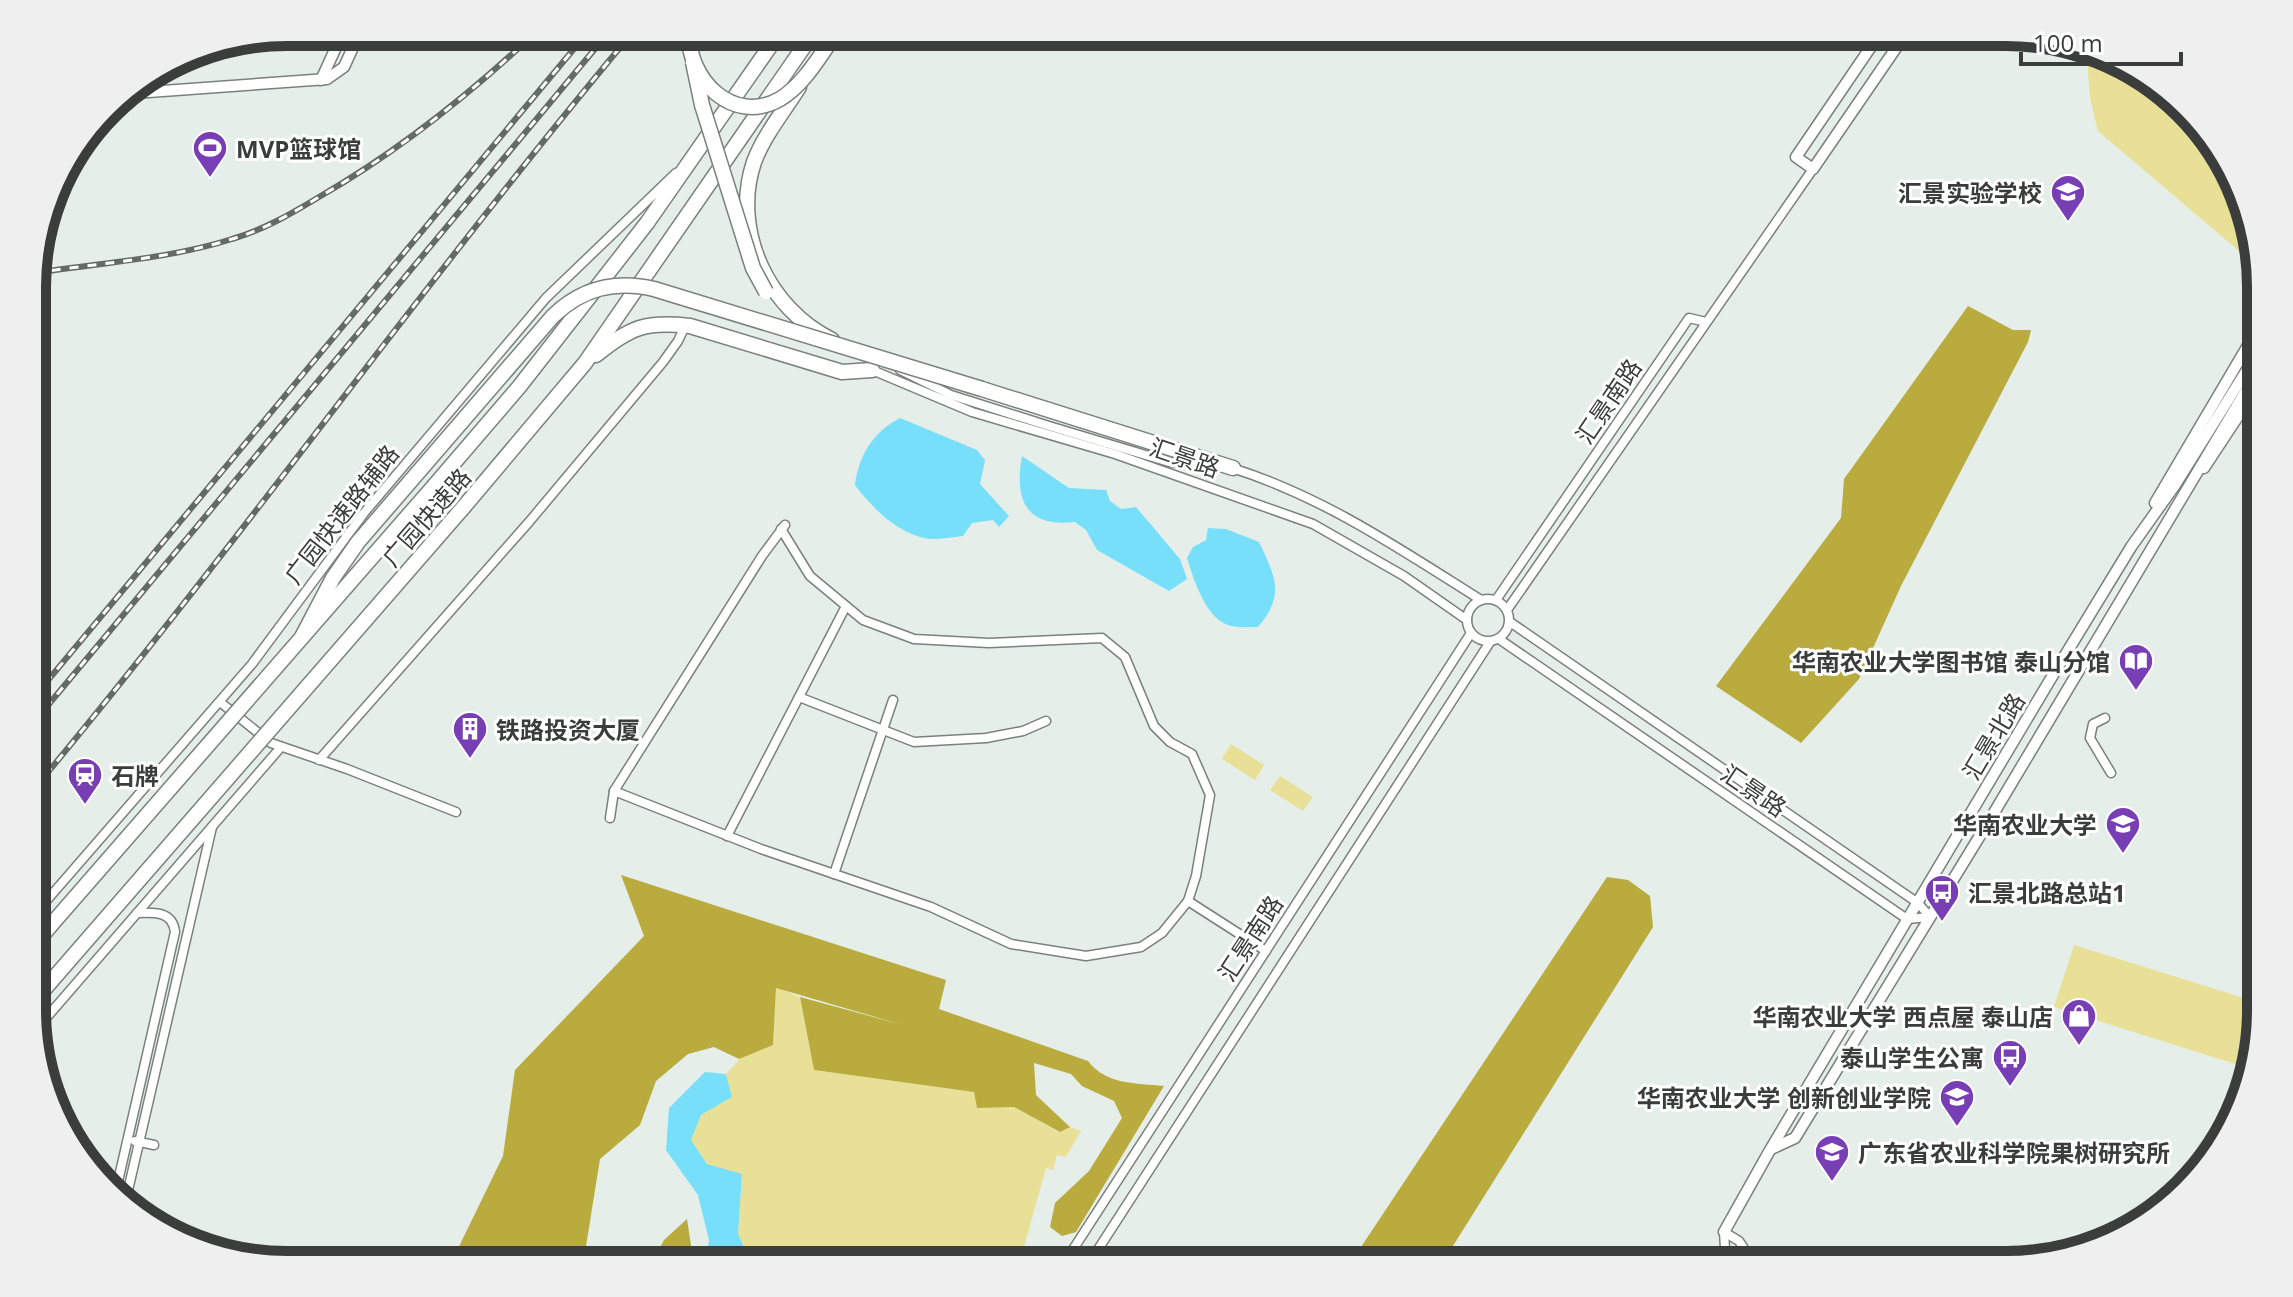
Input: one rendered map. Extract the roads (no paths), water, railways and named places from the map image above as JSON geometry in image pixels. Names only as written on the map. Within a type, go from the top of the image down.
[{"type":"highway","points":[[691,47],[702,105],[749,256],[782,314],[830,348],[873,364]]},
{"type":"highway","name":"广园快速路","points":[[46,931],[519,387],[639,235],[770,47]]},
{"type":"highway","name":"广园快速路","points":[[46,987],[585,363],[804,47]]},
{"type":"highway","points":[[770,291],[749,225],[747,193],[761,147],[827,47]]},
{"type":"highway","points":[[693,62],[714,93],[742,104],[769,104],[779,100],[803,80]]},
{"type":"highway","points":[[302,637],[333,578],[358,542],[553,316],[574,298],[605,286],[630,285],[654,289],[1233,468]]},
{"type":"highway","points":[[585,363],[620,336],[652,324],[685,326],[842,372],[873,364]]},
{"type":"street","points":[[1813,169],[1796,157],[1871,46]]},
{"type":"street","name":"汇景南路","points":[[1507,610],[1897,46]]},
{"type":"street","points":[[321,80],[336,47]]},
{"type":"street","points":[[145,92],[321,80],[340,72],[353,47]]},
{"type":"street","name":"广园快速路辅路","points":[[46,901],[261,653],[364,513],[546,298],[697,153]]},
{"type":"street","name":"汇景南路","points":[[1496,600],[1689,318],[1706,322]]},
{"type":"street","points":[[319,760],[547,501],[663,362],[685,326]]},
{"type":"street","points":[[2131,547],[2246,348]]},
{"type":"street","name":"汇景路","points":[[873,364],[951,395],[1169,462],[1233,468],[1287,487],[1358,522],[1481,600]]},
{"type":"street","name":"汇景路","points":[[873,364],[972,412],[1115,454],[1313,524],[1404,576],[1467,620]]},
{"type":"street","name":"汇景北路","points":[[1724,1232],[1907,919],[2131,547],[2246,377]]},
{"type":"street","name":"汇景北路","points":[[1770,1150],[1795,1138],[2180,498],[2246,380]]},
{"type":"street","points":[[2180,498],[2220,447],[2246,405]]},
{"type":"street","points":[[610,818],[614,791],[783,527],[810,576],[863,620],[914,639],[989,643],[1102,638],[1125,657],[1154,726],[1170,742],[1192,754],[1210,795],[1196,876],[1188,901],[1162,933],[1141,947],[1086,956],[1011,944],[931,907],[727,836],[614,791]]},
{"type":"street","points":[[1481,600],[1496,600],[1507,610],[1508,629],[1495,640],[1477,638],[1471,633],[1467,620],[1471,608],[1481,600]]},
{"type":"street","points":[[727,836],[846,606]]},
{"type":"street","name":"汇景路","points":[[1510,622],[1918,903],[1930,917]]},
{"type":"street","name":"汇景南路","points":[[1072,1251],[1471,633]]},
{"type":"street","name":"汇景南路","points":[[1097,1251],[1495,640]]},
{"type":"street","name":"汇景路","points":[[1495,640],[1907,919]]},
{"type":"street","points":[[799,697],[914,742],[986,738],[1023,731],[1046,721]]},
{"type":"street","points":[[834,874],[893,700]]},
{"type":"street","points":[[220,702],[261,737],[281,747],[456,812]]},
{"type":"street","points":[[2105,718],[2093,724],[2090,738],[2111,773]]},
{"type":"street","points":[[46,1018],[281,747]]},
{"type":"street","points":[[128,1190],[212,827]]},
{"type":"street","points":[[1188,901],[1266,951]]},
{"type":"street","points":[[118,1181],[175,932],[173,922],[165,915],[137,913]]},
{"type":"street","points":[[1907,919],[1930,917]]},
{"type":"street","points":[[127,1139],[154,1145]]},
{"type":"street","points":[[1724,1232],[1725,1250]]},
{"type":"street","points":[[1724,1232],[1739,1241],[1745,1250]]},
{"type":"water","points":[[900,418],[977,450],[985,460],[980,484],[1009,516],[999,527],[993,520],[972,523],[963,536],[920,537],[898,527],[870,503],[855,485],[860,464],[875,437]]},
{"type":"water","points":[[1022,456],[1069,488],[1106,490],[1110,501],[1121,509],[1136,507],[1180,559],[1187,579],[1169,591],[1097,550],[1086,530],[1075,522],[1058,523],[1035,515],[1022,498]]},
{"type":"water","points":[[1208,528],[1226,529],[1259,542],[1273,576],[1275,596],[1258,627],[1234,627],[1222,622],[1202,598],[1187,558],[1193,547],[1206,540]]},
{"type":"water","points":[[705,1072],[726,1074],[732,1097],[701,1115],[691,1140],[707,1164],[742,1174],[738,1233],[745,1251],[707,1251],[709,1240],[698,1195],[666,1150],[669,1108]]},
{"type":"railway","points":[[47,271],[184,251],[232,239],[266,226],[349,179],[405,141],[459,100],[520,47]]},
{"type":"railway","points":[[46,683],[576,47]]},
{"type":"railway","points":[[46,708],[597,47]]},
{"type":"railway","points":[[46,774],[621,47]]},
{"type":"place","name":"MVP篮球馆","points":[[210,179]]},
{"type":"place","name":"汇景实验学校","points":[[2068,223]]},
{"type":"place","name":"华南农业大学图书馆 泰山分馆","points":[[2136,692]]},
{"type":"place","name":"铁路投资大厦","points":[[470,760]]},
{"type":"place","name":"石牌","points":[[85,806]]},
{"type":"place","name":"华南农业大学","points":[[2123,855]]},
{"type":"place","name":"汇景北路总站1","points":[[1942,923]]},
{"type":"place","name":"华南农业大学 西点屋 泰山店","points":[[2079,1047]]},
{"type":"place","name":"泰山学生公寓","points":[[2010,1088]]},
{"type":"place","name":"华南农业大学 创新创业学院","points":[[1957,1128]]},
{"type":"place","name":"广东省农业科学院果树研究所","points":[[1832,1183]]}]
